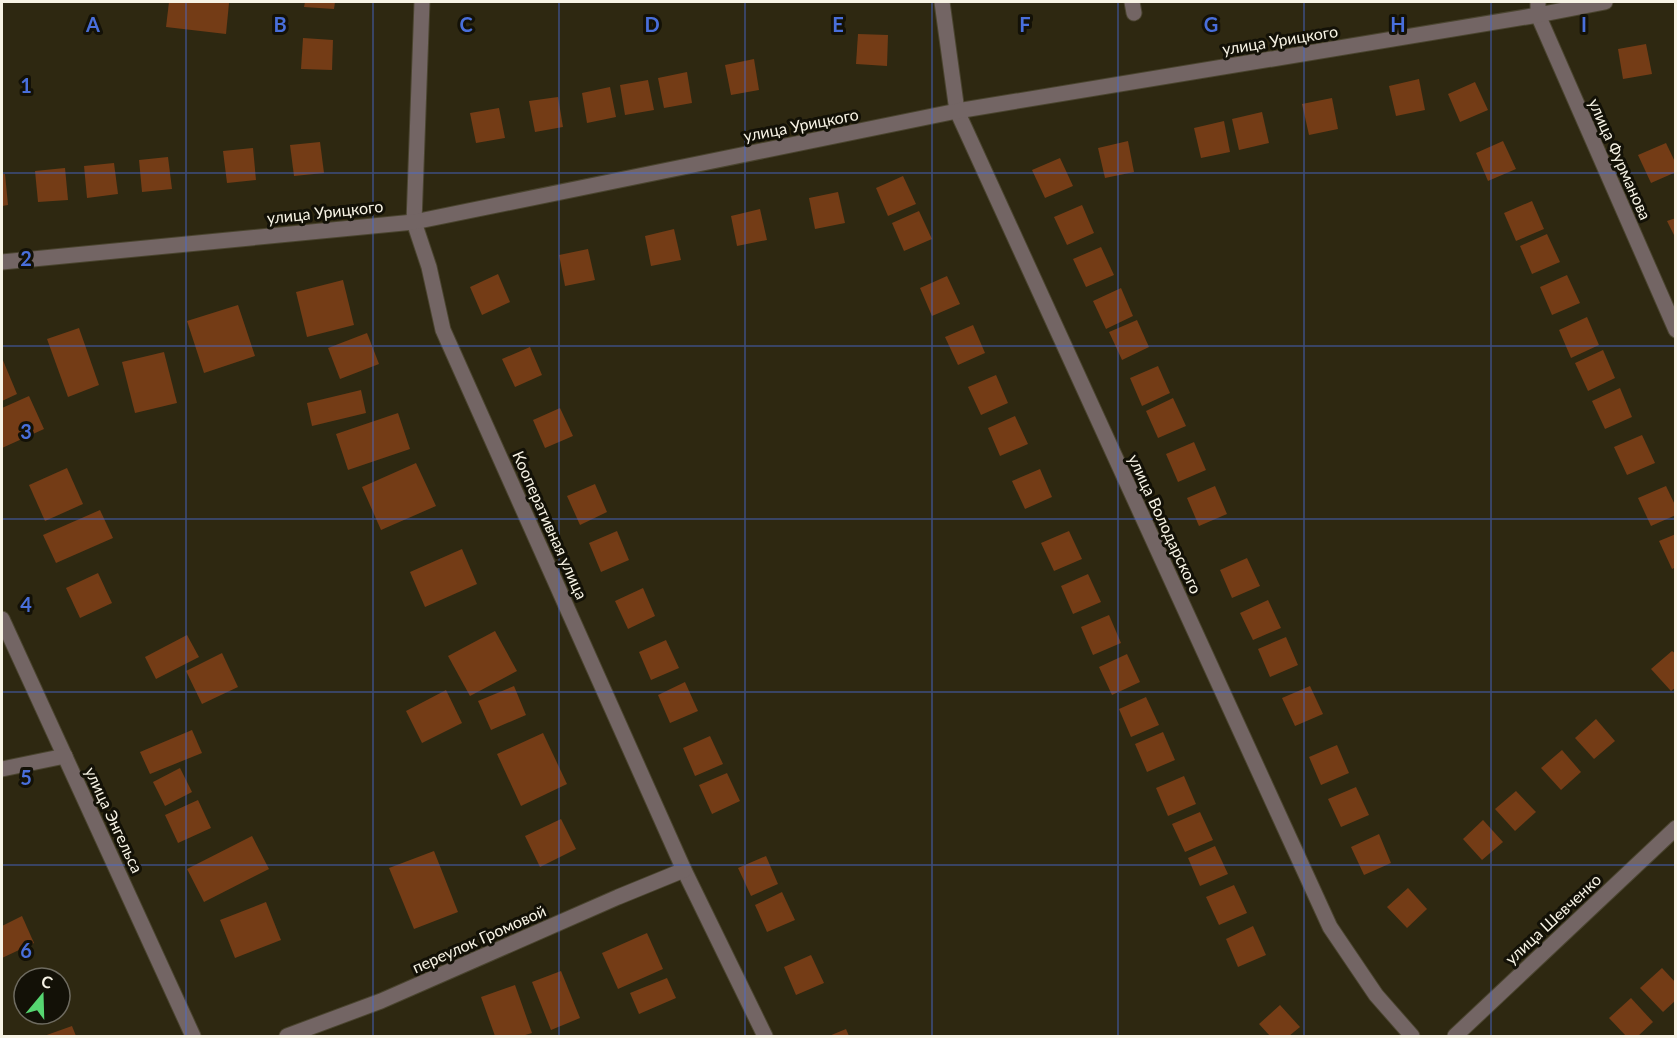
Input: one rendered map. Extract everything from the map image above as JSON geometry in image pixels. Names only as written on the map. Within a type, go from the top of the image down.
[{"type":"street","name":"Кооперативная улица","points":[[422,2],[414,222],[429,267],[443,330],[684,870],[765,1036]]},
{"type":"street","name":"улица Володарского","points":[[942,2],[957,111],[1329,927],[1376,995],[1412,1036]]},
{"type":"street","name":"улица Урицкого","points":[[2,262],[414,222],[957,111],[1538,8],[1605,2]]},
{"type":"street","name":"улица Фурманова","points":[[1538,8],[1676,330]]},
{"type":"street","name":"улица Энгельса","points":[[2,619],[193,1036]]},
{"type":"street","points":[[2,769],[65,756]]},
{"type":"street","name":"улица Шевченко","points":[[1455,1036],[1676,828]]},
{"type":"street","name":"переулок Громовой","points":[[287,1036],[381,1001],[684,870]]},
{"type":"building","points":[[169,2],[229,3],[226,34],[166,27]]},
{"type":"building","points":[[305,2],[335,2],[334,9],[304,7]]},
{"type":"building","points":[[858,34],[888,35],[887,66],[856,64]]},
{"type":"building","points":[[303,38],[333,40],[332,70],[301,69]]},
{"type":"building","points":[[1646,44],[1652,74],[1623,79],[1618,49]]},
{"type":"building","points":[[754,59],[759,90],[731,95],[725,65]]},
{"type":"building","points":[[687,72],[692,103],[664,108],[658,78]]},
{"type":"building","points":[[1419,79],[1425,110],[1396,116],[1389,86]]},
{"type":"building","points":[[648,80],[654,110],[625,115],[620,85]]},
{"type":"building","points":[[1475,82],[1488,110],[1460,122],[1448,94]]},
{"type":"building","points":[[610,87],[616,117],[587,123],[582,93]]},
{"type":"building","points":[[558,97],[563,127],[535,132],[529,101]]},
{"type":"building","points":[[1332,98],[1338,129],[1309,135],[1302,104]]},
{"type":"building","points":[[499,108],[505,138],[476,143],[470,113]]},
{"type":"building","points":[[1262,112],[1269,143],[1239,150],[1232,119]]},
{"type":"building","points":[[1224,121],[1230,152],[1201,158],[1194,128]]},
{"type":"building","points":[[1128,141],[1134,172],[1105,178],[1098,148]]},
{"type":"building","points":[[1503,141],[1516,169],[1488,181],[1476,153]]},
{"type":"building","points":[[320,142],[324,173],[294,176],[290,145]]},
{"type":"building","points":[[1666,143],[1676,164],[1676,172],[1651,183],[1638,155]]},
{"type":"building","points":[[253,148],[256,180],[227,183],[223,151]]},
{"type":"building","points":[[168,157],[172,189],[142,192],[139,160]]},
{"type":"building","points":[[1060,158],[1073,186],[1045,198],[1032,170]]},
{"type":"building","points":[[114,163],[118,194],[87,198],[84,166]]},
{"type":"building","points":[[65,168],[68,200],[38,202],[35,171]]},
{"type":"building","points":[[2,174],[5,174],[8,205],[2,206]]},
{"type":"building","points":[[903,176],[916,204],[888,216],[876,188]]},
{"type":"building","points":[[838,192],[845,223],[815,229],[809,198]]},
{"type":"building","points":[[1532,201],[1544,229],[1516,241],[1504,213]]},
{"type":"building","points":[[1082,205],[1094,233],[1067,245],[1054,217]]},
{"type":"building","points":[[760,209],[767,240],[737,246],[731,216]]},
{"type":"building","points":[[919,211],[932,239],[904,251],[892,223]]},
{"type":"building","points":[[1676,218],[1676,239],[1667,221]]},
{"type":"building","points":[[674,229],[681,260],[651,266],[645,236]]},
{"type":"building","points":[[1547,234],[1560,262],[1532,274],[1520,246]]},
{"type":"building","points":[[1101,247],[1114,275],[1086,287],[1073,259]]},
{"type":"building","points":[[588,249],[595,280],[565,286],[559,255]]},
{"type":"building","points":[[498,274],[510,302],[482,315],[470,287]]},
{"type":"building","points":[[1567,275],[1580,303],[1552,315],[1540,287]]},
{"type":"building","points":[[947,276],[960,304],[932,316],[920,288]]},
{"type":"building","points":[[343,280],[354,325],[307,337],[296,292]]},
{"type":"building","points":[[1121,288],[1133,316],[1106,329],[1093,301]]},
{"type":"building","points":[[238,305],[255,356],[204,373],[187,321]]},
{"type":"building","points":[[1587,317],[1599,345],[1571,358],[1559,330]]},
{"type":"building","points":[[1137,320],[1149,347],[1122,360],[1109,332]]},
{"type":"building","points":[[973,325],[985,353],[958,365],[945,337]]},
{"type":"building","points":[[79,328],[99,385],[68,397],[47,339]]},
{"type":"building","points":[[367,333],[379,364],[340,379],[328,348]]},
{"type":"building","points":[[530,347],[542,375],[515,387],[502,359]]},
{"type":"building","points":[[1603,350],[1615,378],[1588,391],[1575,363]]},
{"type":"building","points":[[164,352],[177,403],[135,413],[122,362]]},
{"type":"building","points":[[2,358],[17,394],[2,401]]},
{"type":"building","points":[[1158,366],[1170,393],[1142,406],[1130,378]]},
{"type":"building","points":[[996,375],[1008,403],[981,415],[968,387]]},
{"type":"building","points":[[1620,388],[1632,417],[1605,429],[1592,401]]},
{"type":"building","points":[[361,390],[366,413],[312,426],[307,403]]},
{"type":"building","points":[[29,396],[44,429],[2,448],[2,408]]},
{"type":"building","points":[[1173,398],[1186,426],[1158,438],[1146,411]]},
{"type":"building","points":[[560,408],[573,436],[545,448],[533,420]]},
{"type":"building","points":[[398,413],[410,449],[348,470],[336,434]]},
{"type":"building","points":[[1015,416],[1028,444],[1000,456],[988,428]]},
{"type":"building","points":[[1642,435],[1655,463],[1627,475],[1614,447]]},
{"type":"building","points":[[1194,442],[1206,470],[1178,482],[1166,454]]},
{"type":"building","points":[[416,463],[436,506],[381,530],[362,487]]},
{"type":"building","points":[[67,468],[83,504],[45,521],[29,485]]},
{"type":"building","points":[[1040,469],[1052,497],[1025,509],[1012,481]]},
{"type":"building","points":[[595,484],[607,512],[580,525],[567,496]]},
{"type":"building","points":[[1215,486],[1227,514],[1199,526],[1187,498]]},
{"type":"building","points":[[1666,486],[1676,507],[1676,515],[1651,526],[1638,498]]},
{"type":"building","points":[[100,510],[113,538],[56,563],[43,535]]},
{"type":"building","points":[[617,531],[629,560],[601,572],[589,543]]},
{"type":"building","points":[[1069,531],[1082,559],[1054,571],[1041,543]]},
{"type":"building","points":[[1676,534],[1676,567],[1672,569],[1659,541]]},
{"type":"building","points":[[462,549],[477,584],[425,607],[410,572]]},
{"type":"building","points":[[1247,558],[1260,586],[1232,598],[1220,570]]},
{"type":"building","points":[[98,573],[112,603],[80,618],[66,588]]},
{"type":"building","points":[[1088,574],[1101,602],[1073,614],[1061,586]]},
{"type":"building","points":[[643,588],[655,616],[628,629],[615,601]]},
{"type":"building","points":[[1268,600],[1281,628],[1253,640],[1240,613]]},
{"type":"building","points":[[1109,615],[1121,643],[1093,655],[1081,627]]},
{"type":"building","points":[[495,631],[517,671],[470,696],[448,656]]},
{"type":"building","points":[[187,635],[199,657],[156,679],[145,657]]},
{"type":"building","points":[[1286,637],[1298,665],[1270,677],[1258,649]]},
{"type":"building","points":[[666,640],[679,668],[651,680],[639,652]]},
{"type":"building","points":[[1672,651],[1676,654],[1676,687],[1671,691],[1651,669]]},
{"type":"building","points":[[222,653],[238,687],[202,704],[186,671]]},
{"type":"building","points":[[1127,654],[1140,682],[1112,695],[1099,667]]},
{"type":"building","points":[[685,682],[698,711],[670,723],[658,695]]},
{"type":"building","points":[[514,686],[526,715],[491,730],[478,701]]},
{"type":"building","points":[[1310,686],[1323,714],[1295,726],[1282,698]]},
{"type":"building","points":[[446,690],[462,723],[422,743],[406,711]]},
{"type":"building","points":[[1146,697],[1159,725],[1131,737],[1119,709]]},
{"type":"building","points":[[1596,719],[1615,741],[1594,759],[1575,738]]},
{"type":"building","points":[[192,730],[202,753],[150,774],[140,752]]},
{"type":"building","points":[[1163,732],[1175,760],[1147,772],[1135,744]]},
{"type":"building","points":[[543,733],[567,784],[521,806],[497,754]]},
{"type":"building","points":[[710,736],[723,764],[695,776],[683,748]]},
{"type":"building","points":[[1337,745],[1349,773],[1321,785],[1309,757]]},
{"type":"building","points":[[1562,750],[1581,772],[1561,790],[1541,768]]},
{"type":"building","points":[[180,768],[192,792],[165,806],[153,782]]},
{"type":"building","points":[[727,773],[740,801],[712,814],[699,785]]},
{"type":"building","points":[[1184,776],[1196,804],[1168,816],[1156,788]]},
{"type":"building","points":[[1356,787],[1369,815],[1341,827],[1328,799]]},
{"type":"building","points":[[1516,791],[1536,812],[1515,831],[1495,809]]},
{"type":"building","points":[[198,800],[211,828],[178,843],[165,815]]},
{"type":"building","points":[[1200,812],[1213,840],[1185,852],[1172,824]]},
{"type":"building","points":[[561,819],[576,849],[540,867],[525,836]]},
{"type":"building","points":[[1483,820],[1503,842],[1482,860],[1463,839]]},
{"type":"building","points":[[1379,834],[1391,863],[1364,875],[1351,847]]},
{"type":"building","points":[[252,836],[269,869],[204,902],[187,869]]},
{"type":"building","points":[[1215,846],[1228,874],[1200,886],[1188,858]]},
{"type":"building","points":[[434,851],[458,912],[414,929],[389,868]]},
{"type":"building","points":[[766,856],[778,884],[751,896],[738,868]]},
{"type":"building","points":[[1234,885],[1247,913],[1219,925],[1206,897]]},
{"type":"building","points":[[1408,888],[1427,909],[1407,928],[1387,907]]},
{"type":"building","points":[[782,892],[795,920],[767,932],[755,905]]},
{"type":"building","points":[[266,902],[281,940],[235,958],[220,920]]},
{"type":"building","points":[[22,916],[34,943],[2,958],[2,926]]},
{"type":"building","points":[[1253,926],[1266,955],[1238,967],[1226,939]]},
{"type":"building","points":[[647,933],[663,969],[618,989],[602,953]]},
{"type":"building","points":[[811,955],[824,983],[796,995],[784,967]]},
{"type":"building","points":[[1662,968],[1676,983],[1676,1000],[1663,1012],[1640,988]]},
{"type":"building","points":[[561,971],[580,1018],[551,1030],[532,982]]},
{"type":"building","points":[[667,978],[676,998],[639,1014],[630,993]]},
{"type":"building","points":[[515,985],[532,1033],[522,1036],[495,1036],[481,997]]},
{"type":"building","points":[[1631,998],[1653,1022],[1638,1036],[1626,1036],[1609,1018]]},
{"type":"building","points":[[1280,1005],[1300,1027],[1289,1036],[1270,1036],[1259,1024]]},
{"type":"building","points":[[72,1026],[76,1036],[44,1036]]},
{"type":"building","points":[[846,1029],[849,1036],[829,1036]]}]
